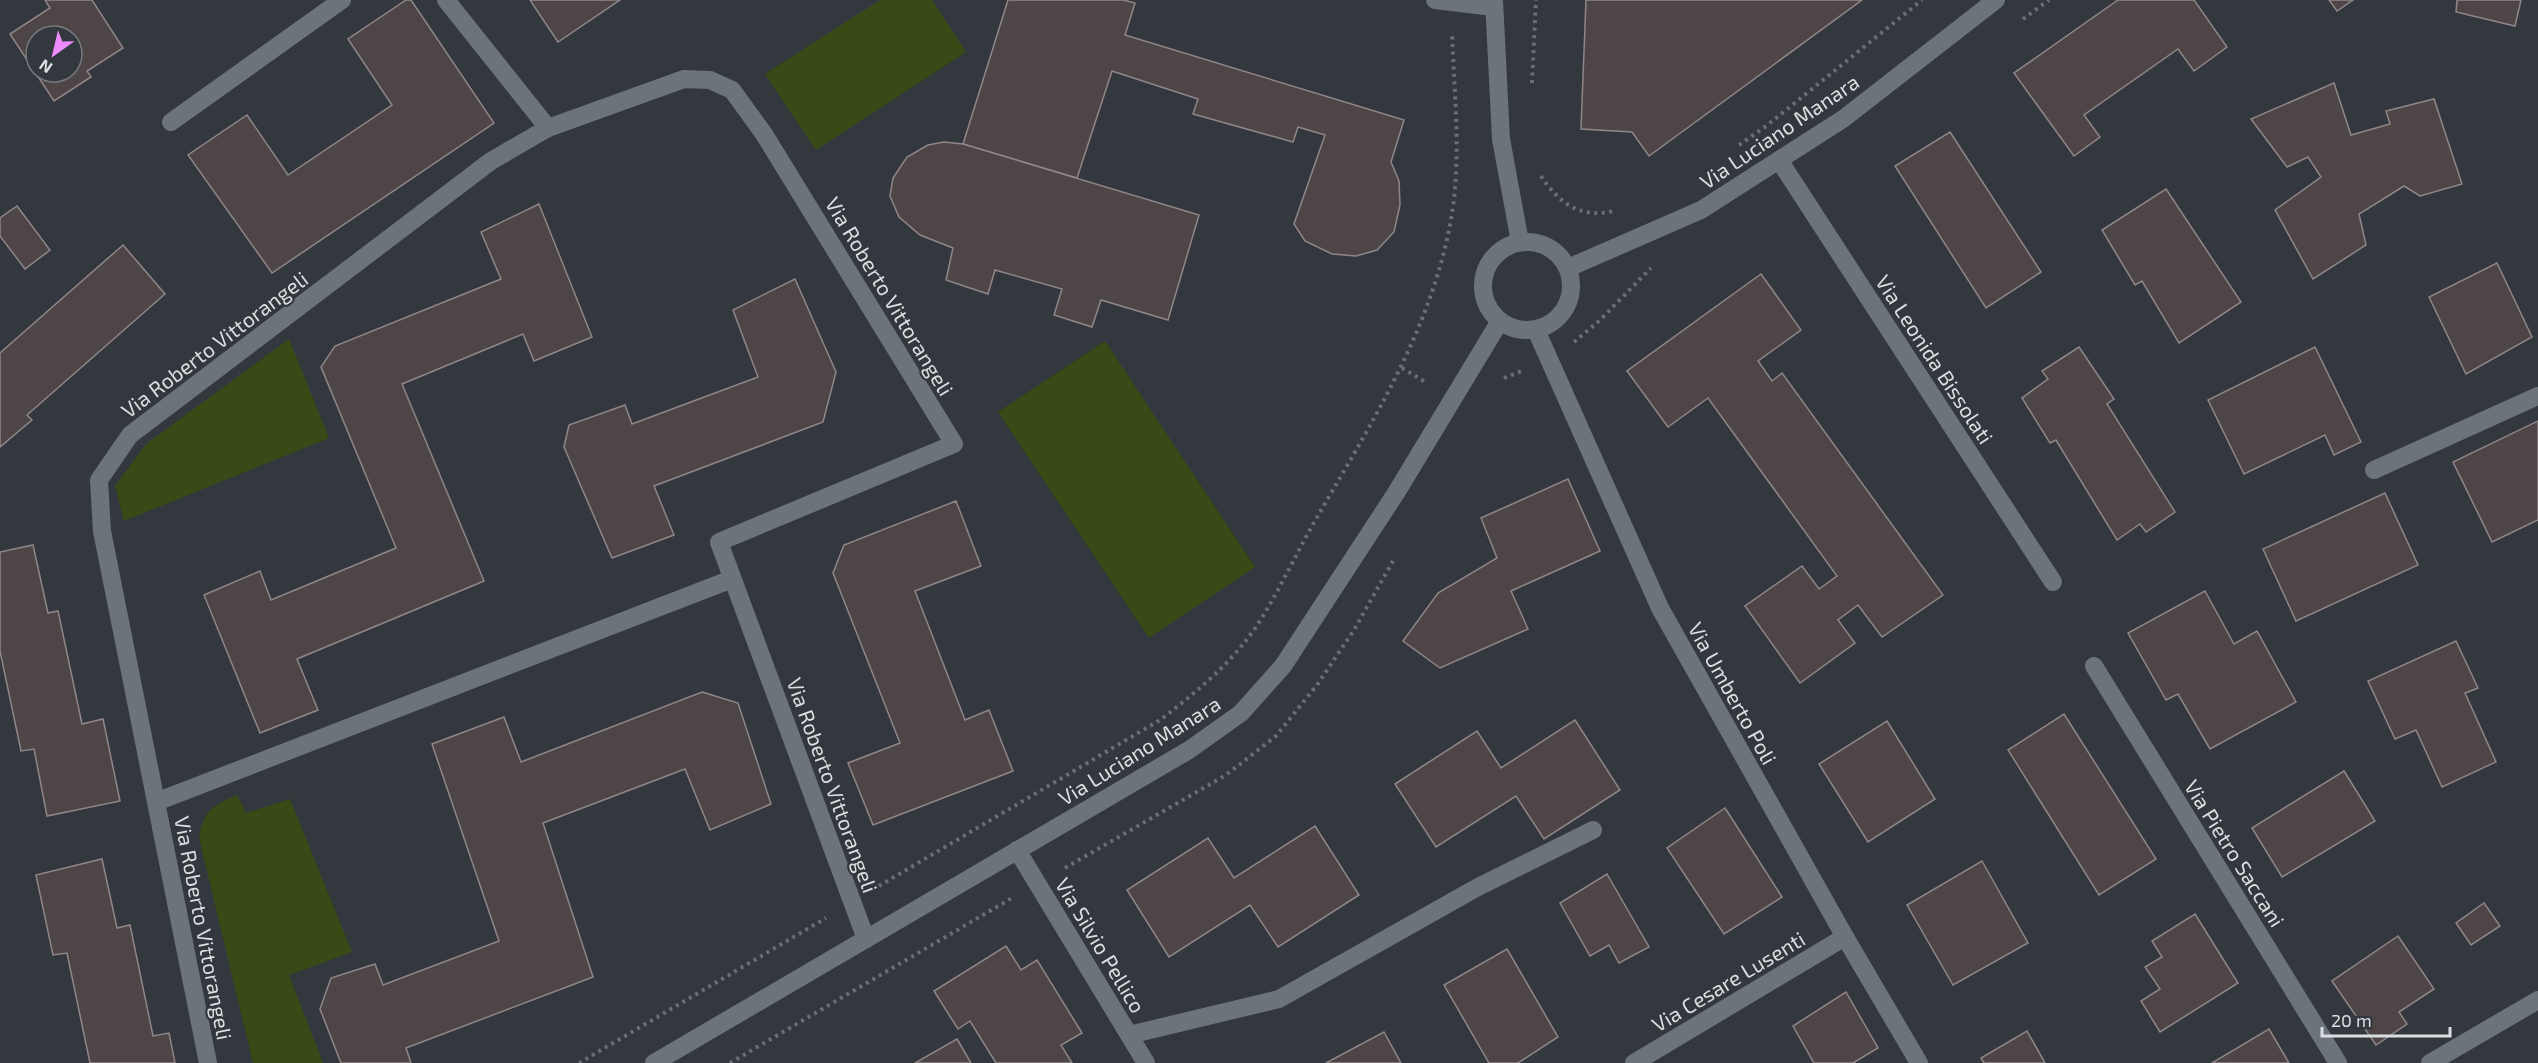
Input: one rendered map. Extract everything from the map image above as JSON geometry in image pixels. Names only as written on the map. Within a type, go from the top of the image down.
[{"type":"street","points":[[171,122],[342,0]]},
{"type":"street","points":[[446,0],[548,128]]},
{"type":"street","name":"Via Luciano Manara","points":[[1568,268],[1701,210],[1843,119],[1996,0]]},
{"type":"street","points":[[1443,1],[1493,3],[1501,139],[1520,242]]},
{"type":"street","name":"Via Roberto Vittorangeli","points":[[208,1063],[102,531],[99,480],[130,435],[491,161],[548,128],[684,79],[710,80],[732,90],[764,134],[954,444],[718,542],[866,939]]},
{"type":"street","name":"Via Leonida Bissolati","points":[[1779,160],[2053,582]]},
{"type":"street","points":[[1520,242],[1535,242],[1549,247],[1560,256],[1568,268],[1572,281],[1567,307],[1549,325],[1536,330],[1511,328],[1489,311],[1483,297],[1482,282],[1486,268],[1494,255],[1506,246],[1520,242]]},
{"type":"street","name":"Via Luciano Manara","points":[[654,1063],[1189,750],[1241,713],[1263,692],[1283,666],[1347,570],[1500,321]]},
{"type":"street","name":"Via Umberto Poli","points":[[1536,330],[1660,608],[1845,938],[1919,1063]]},
{"type":"street","points":[[2374,470],[2538,396]]},
{"type":"street","name":"Via Roberto Vittorangeli","points":[[156,802],[732,579]]},
{"type":"street","name":"Via Pietro Saccani","points":[[2094,666],[2338,1063]]},
{"type":"street","points":[[1129,1035],[1279,999],[1478,887],[1593,830]]},
{"type":"street","name":"Via Silvio Pellico","points":[[1017,850],[1146,1063]]},
{"type":"street","name":"Via Cesare Lusenti","points":[[1634,1063],[1845,938]]},
{"type":"street","points":[[2430,1063],[2538,1000]]},
{"type":"path","points":[[1532,92],[1536,0]]},
{"type":"path","points":[[1737,146],[1774,120],[1922,0]]},
{"type":"path","points":[[579,1063],[1160,720],[1196,692],[1245,642],[1402,368],[1424,316],[1454,201],[1458,141],[1443,1]]},
{"type":"path","points":[[1538,170],[1553,194],[1575,210],[1607,213],[1616,211]]},
{"type":"green space","points":[[880,0],[932,0],[966,52],[816,150],[765,74]]},
{"type":"green space","points":[[289,339],[329,438],[124,521],[115,486],[146,444]]},
{"type":"green space","points":[[1105,341],[1255,567],[1149,638],[998,412]]},
{"type":"green space","points":[[237,795],[246,813],[290,799],[352,952],[289,975],[323,1063],[253,1063],[199,838],[210,810]]},
{"type":"building","points":[[45,0],[92,0],[123,48],[87,71],[91,77],[84,82],[84,24],[25,24],[50,8]]},
{"type":"building","points":[[406,0],[411,0],[494,123],[272,273],[188,155],[247,115],[288,175],[392,105],[348,39]]},
{"type":"building","points":[[530,0],[620,0],[558,42]]},
{"type":"building","points":[[1008,0],[1123,0],[1135,3],[1125,35],[1404,120],[1391,162],[1399,181],[1400,205],[1394,232],[1377,250],[1356,256],[1332,254],[1305,241],[1294,224],[1325,135],[1298,127],[1293,142],[1193,114],[1198,99],[1112,71],[1077,178],[963,144]]},
{"type":"building","points":[[1586,0],[1862,0],[1649,156],[1632,132],[1581,129]]},
{"type":"building","points":[[2118,0],[2194,0],[2227,47],[2194,71],[2178,49],[2084,115],[2100,137],[2074,156],[2014,73]]},
{"type":"building","points":[[2329,0],[2353,0],[2337,11]]},
{"type":"building","points":[[2457,0],[2521,0],[2515,26],[2456,12]]},
{"type":"building","points":[[24,25],[24,55],[10,34]]},
{"type":"building","points":[[2334,83],[2351,135],[2390,124],[2386,111],[2434,99],[2462,184],[2420,196],[2404,186],[2359,214],[2366,245],[2313,279],[2275,210],[2321,177],[2308,157],[2287,167],[2251,119]]},
{"type":"building","points":[[43,84],[80,84],[54,101]]},
{"type":"building","points":[[1950,132],[2041,272],[1986,308],[1895,166]]},
{"type":"building","points":[[944,142],[963,144],[1199,215],[1168,320],[1101,300],[1092,327],[1054,315],[1062,289],[995,270],[988,294],[946,280],[953,248],[920,235],[899,217],[890,196],[893,178],[907,157],[928,145]]},
{"type":"building","points":[[2166,189],[2241,302],[2179,343],[2142,281],[2135,285],[2102,230]]},
{"type":"building","points":[[539,204],[592,337],[534,361],[523,334],[402,384],[484,581],[297,659],[318,710],[260,733],[204,595],[260,571],[271,600],[396,548],[321,367],[335,346],[501,279],[481,232]]},
{"type":"building","points":[[17,206],[50,250],[25,269],[0,236],[0,218]]},
{"type":"building","points":[[123,245],[165,294],[27,415],[32,420],[0,447],[0,353]]},
{"type":"building","points":[[2497,263],[2532,337],[2466,374],[2429,297]]},
{"type":"building","points":[[1761,274],[1801,330],[1758,361],[1772,381],[1782,373],[1943,595],[1882,637],[1858,605],[1838,620],[1855,643],[1800,683],[1745,606],[1802,566],[1819,589],[1837,576],[1708,398],[1668,427],[1627,371]]},
{"type":"building","points":[[795,279],[836,372],[823,422],[654,486],[674,535],[612,558],[564,447],[569,425],[625,405],[632,424],[758,377],[733,310]]},
{"type":"building","points":[[2079,347],[2114,399],[2107,404],[2175,512],[2146,532],[2140,524],[2117,540],[2056,440],[2050,443],[2022,398],[2048,379],[2042,371]]},
{"type":"building","points":[[2315,347],[2361,442],[2334,455],[2325,435],[2244,474],[2208,400]]},
{"type":"building","points":[[2538,421],[2538,520],[2492,542],[2453,462]]},
{"type":"building","points":[[1568,479],[1600,551],[1511,591],[1528,629],[1440,668],[1403,641],[1438,593],[1497,558],[1481,518]]},
{"type":"building","points":[[2385,493],[2418,565],[2296,621],[2263,549]]},
{"type":"building","points":[[956,501],[981,566],[915,591],[965,720],[989,710],[1013,771],[873,825],[848,763],[900,743],[833,573],[844,545]]},
{"type":"building","points":[[33,545],[48,613],[58,611],[82,724],[103,719],[120,801],[47,816],[34,749],[21,751],[0,651],[0,552]]},
{"type":"building","points":[[2205,591],[2234,644],[2257,631],[2296,702],[2210,749],[2178,694],[2166,700],[2128,633]]},
{"type":"building","points":[[2456,641],[2478,688],[2465,693],[2496,762],[2442,787],[2416,730],[2395,739],[2368,681]]},
{"type":"building","points":[[702,692],[738,703],[771,804],[710,830],[685,769],[543,823],[593,977],[406,1048],[411,1063],[341,1063],[320,1009],[331,978],[375,964],[383,985],[499,941],[432,744],[504,717],[521,762]]},
{"type":"building","points":[[2064,714],[2156,859],[2099,895],[2008,750]]},
{"type":"building","points":[[1575,720],[1620,790],[1544,839],[1516,796],[1436,847],[1395,784],[1477,731],[1501,768]]},
{"type":"building","points":[[1887,721],[1935,799],[1868,842],[1819,764]]},
{"type":"building","points":[[2344,771],[2375,821],[2282,877],[2252,828]]},
{"type":"building","points":[[1725,808],[1782,897],[1724,934],[1667,848]]},
{"type":"building","points":[[1315,826],[1359,895],[1278,947],[1250,905],[1169,957],[1127,890],[1208,838],[1234,878]]},
{"type":"building","points":[[102,859],[117,928],[130,925],[153,1036],[169,1033],[175,1063],[90,1063],[67,953],[53,955],[36,875]]},
{"type":"building","points":[[1982,861],[2028,943],[1953,985],[1907,905]]},
{"type":"building","points":[[1607,874],[1649,947],[1619,963],[1609,945],[1590,956],[1560,903]]},
{"type":"building","points":[[2484,903],[2500,926],[2471,945],[2456,923]]},
{"type":"building","points":[[2195,914],[2238,983],[2160,1032],[2141,1001],[2160,989],[2145,967],[2162,957],[2152,941]]},
{"type":"building","points":[[2398,936],[2434,989],[2399,1012],[2407,1024],[2376,1045],[2332,981]]},
{"type":"building","points":[[1006,946],[1021,970],[1037,960],[1082,1033],[1061,1045],[1072,1063],[996,1063],[970,1021],[958,1029],[934,991]]},
{"type":"building","points":[[1507,949],[1558,1037],[1518,1063],[1489,1063],[1444,985]]},
{"type":"building","points":[[1846,992],[1878,1048],[1853,1063],[1814,1063],[1793,1026]]},
{"type":"building","points":[[2269,1029],[2289,1063],[2212,1063]]},
{"type":"building","points":[[2027,1031],[2045,1063],[1984,1063],[1981,1058]]},
{"type":"building","points":[[1384,1032],[1401,1063],[1326,1063]]},
{"type":"building","points":[[957,1039],[971,1063],[915,1063]]}]
